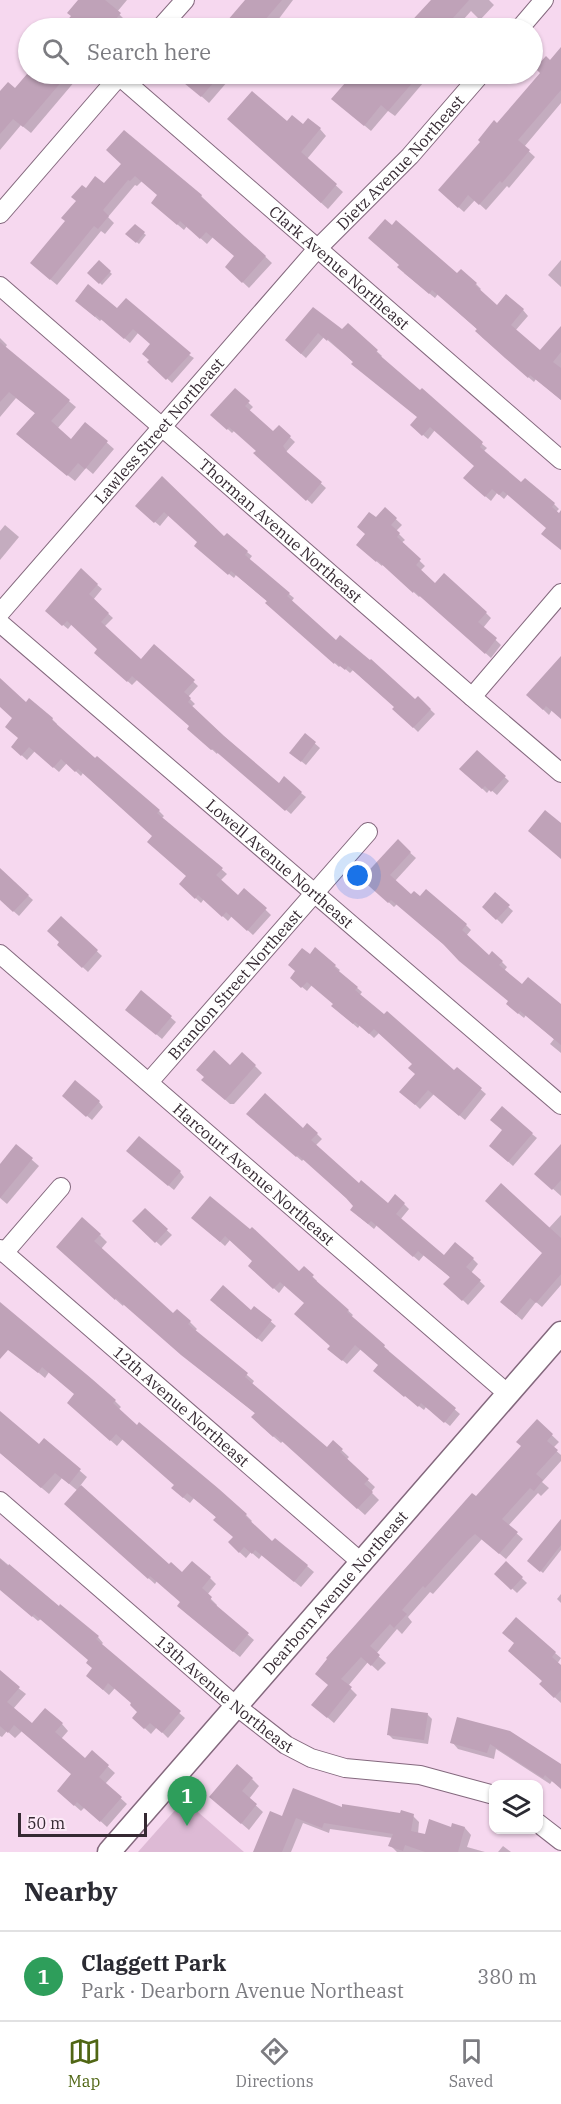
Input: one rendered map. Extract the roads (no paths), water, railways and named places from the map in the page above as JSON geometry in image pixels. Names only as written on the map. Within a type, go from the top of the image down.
[{"type":"street","points":[[169,18],[185,0]]},
{"type":"street","points":[[529,18],[544,0]]},
{"type":"street","points":[[0,214],[112,84]]},
{"type":"street","name":"Clark Avenue Northeast","points":[[130,84],[561,460]]},
{"type":"street","name":"Dietz Avenue Northeast","points":[[317,249],[410,156],[472,84]]},
{"type":"street","name":"Lawless Street Northeast","points":[[0,613],[317,249]]},
{"type":"street","name":"Thorman Avenue Northeast","points":[[0,286],[561,773]]},
{"type":"street","points":[[472,697],[561,593]]},
{"type":"street","name":"Lowell Avenue Northeast","points":[[0,623],[561,1105]]},
{"type":"street","name":"Brandon Street Northeast","points":[[148,1082],[368,832]]},
{"type":"street","name":"Harcourt Avenue Northeast","points":[[0,954],[508,1394]]},
{"type":"street","points":[[2,1251],[61,1187]]},
{"type":"street","name":"12th Avenue Northeast","points":[[2,1251],[362,1563]]},
{"type":"street","name":"Dearborn Avenue Northeast","points":[[109,1852],[561,1333]]},
{"type":"street","name":"13th Avenue Northeast","points":[[0,1501],[236,1706],[286,1745],[311,1758],[345,1768],[420,1775],[489,1794]]},
{"type":"street","points":[[543,1827],[561,1841]]},
{"type":"place","name":"Claggett Park","points":[[187,1826]]}]
